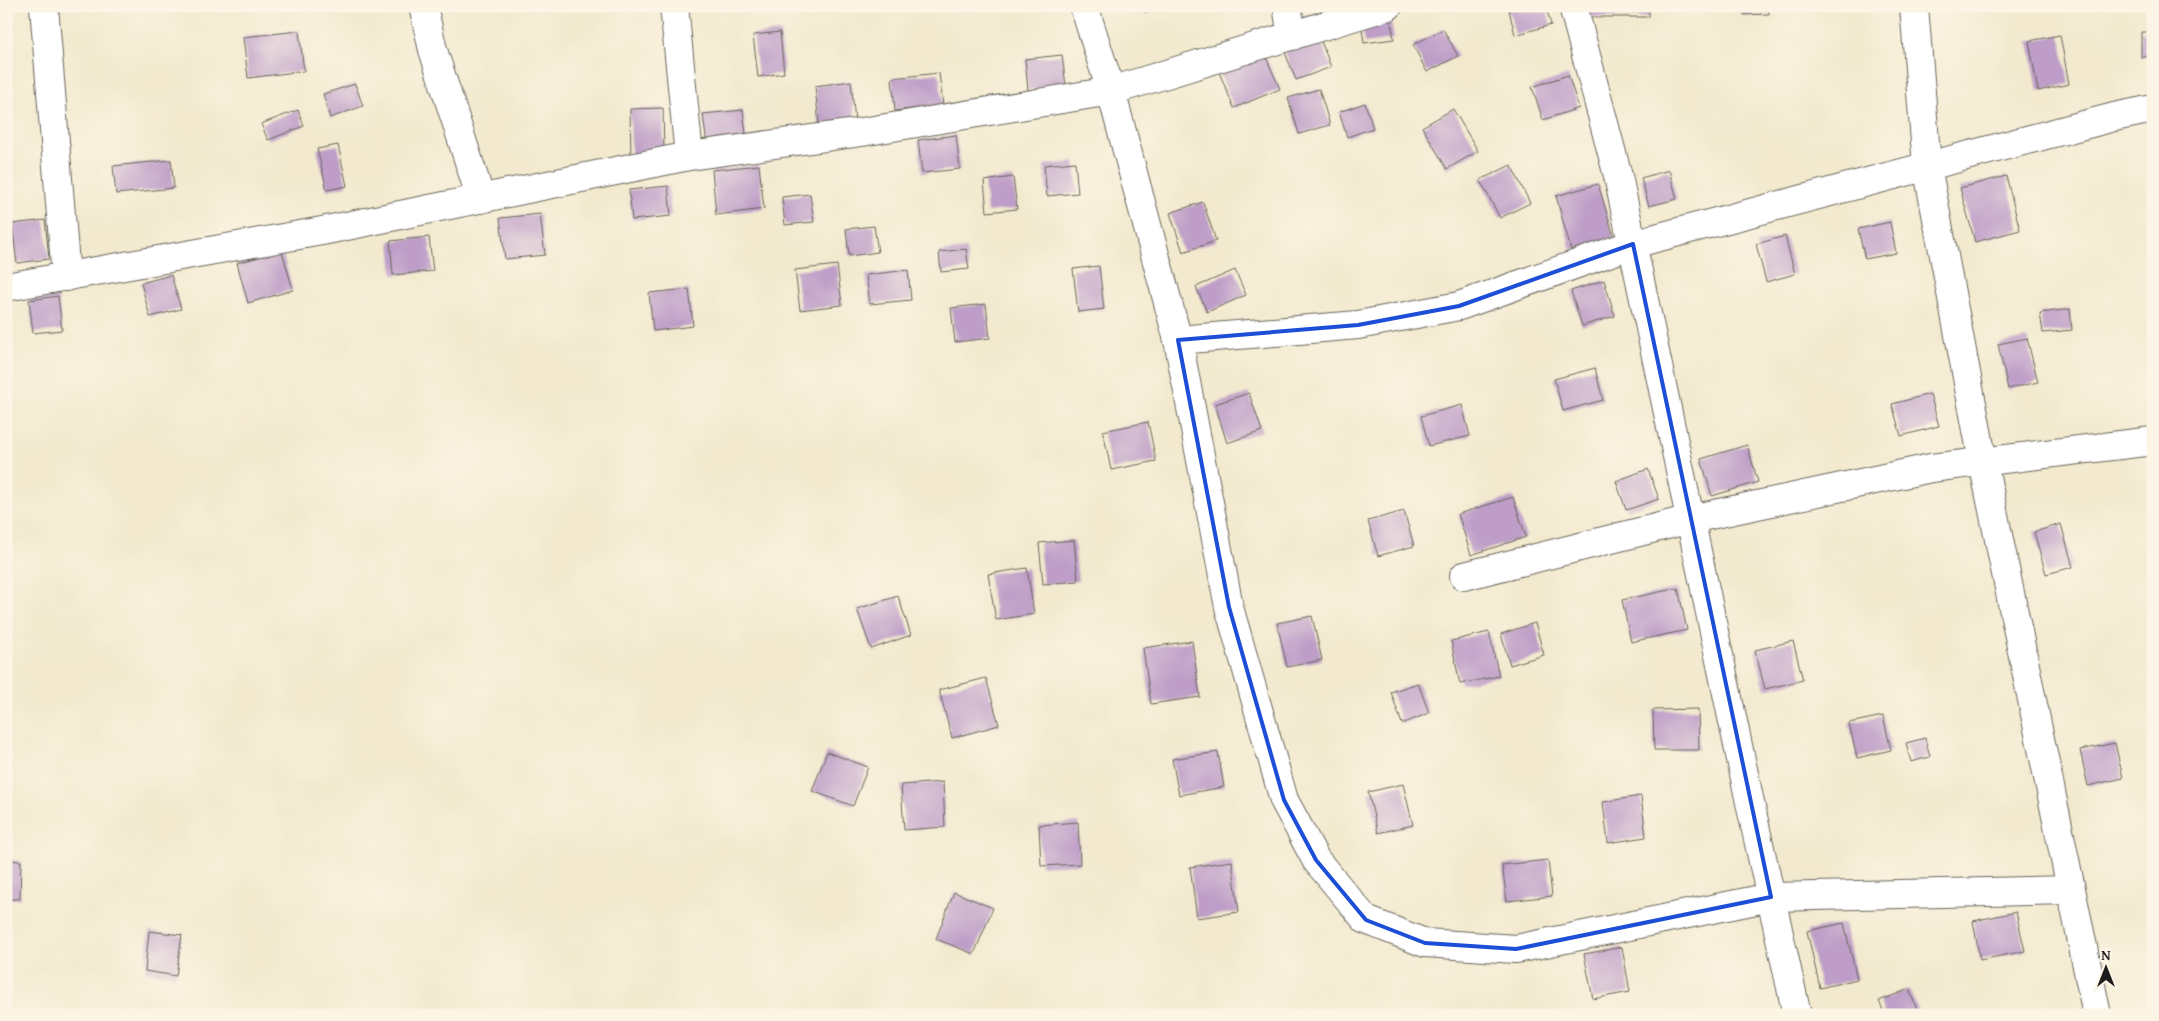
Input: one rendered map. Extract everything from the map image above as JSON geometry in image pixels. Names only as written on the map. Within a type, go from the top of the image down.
[{"type":"street","points":[[44,6],[66,277]]},
{"type":"street","points":[[424,6],[433,50],[481,198]]},
{"type":"street","points":[[674,6],[689,156]]},
{"type":"street","points":[[1084,6],[1110,91],[1178,340],[1229,607],[1284,800],[1316,860],[1366,920],[1425,943],[1516,949],[1771,897],[2071,890]]},
{"type":"street","points":[[1287,6],[1292,36]]},
{"type":"street","points":[[6,287],[322,231],[689,156],[871,131],[1110,91],[1388,6]]},
{"type":"street","points":[[1572,6],[1618,176],[1797,1015]]},
{"type":"street","points":[[1914,6],[1926,166],[1983,462],[2097,1015]]},
{"type":"street","points":[[1178,340],[1358,325],[1459,306],[1633,244],[2114,116],[2153,109]]},
{"type":"street","points":[[1464,576],[1691,519],[1931,468],[2153,440]]},
{"type":"highlighted area","points":[[1633,244],[1771,897],[1516,949],[1425,943],[1366,920],[1316,860],[1284,800],[1229,607],[1178,340],[1358,325],[1459,306]]},
{"type":"building","points":[[1144,6],[1181,6],[1181,8],[1144,12]]},
{"type":"building","points":[[1508,6],[1546,6],[1551,25],[1515,35]]},
{"type":"building","points":[[1578,6],[1649,6],[1649,17],[1578,17]]},
{"type":"building","points":[[1693,6],[1731,6],[1731,8],[1693,10]]},
{"type":"building","points":[[1743,6],[1768,6],[1769,14],[1744,15]]},
{"type":"building","points":[[1390,16],[1394,39],[1364,43],[1361,21]]},
{"type":"building","points":[[1443,29],[1458,56],[1427,72],[1413,45]]},
{"type":"building","points":[[299,31],[304,71],[248,78],[243,37]]},
{"type":"building","points":[[780,32],[784,73],[758,77],[753,35]]},
{"type":"building","points":[[2141,32],[2153,32],[2153,56],[2141,57]]},
{"type":"building","points":[[2060,35],[2069,84],[2038,91],[2029,41]]},
{"type":"building","points":[[1319,36],[1331,67],[1296,80],[1284,50]]},
{"type":"building","points":[[1264,53],[1280,89],[1234,108],[1219,72]]},
{"type":"building","points":[[1062,55],[1066,86],[1028,90],[1025,59]]},
{"type":"building","points":[[939,73],[943,105],[895,111],[892,78]]},
{"type":"building","points":[[1568,75],[1579,108],[1543,120],[1532,87]]},
{"type":"building","points":[[851,81],[855,121],[819,125],[815,86]]},
{"type":"building","points":[[355,84],[363,106],[330,118],[323,94]]},
{"type":"building","points":[[1319,89],[1330,125],[1299,134],[1288,98]]},
{"type":"building","points":[[1365,103],[1373,128],[1347,137],[1339,112]]},
{"type":"building","points":[[663,108],[664,153],[631,154],[630,109]]},
{"type":"building","points":[[1453,109],[1478,151],[1447,169],[1422,127]]},
{"type":"building","points":[[298,110],[304,126],[268,140],[261,124]]},
{"type":"building","points":[[743,110],[747,142],[707,146],[703,114]]},
{"type":"building","points":[[956,135],[960,169],[922,173],[918,140]]},
{"type":"building","points":[[338,145],[347,186],[327,190],[317,149]]},
{"type":"building","points":[[171,160],[174,188],[116,194],[113,166]]},
{"type":"building","points":[[1075,162],[1078,193],[1047,196],[1044,165]]},
{"type":"building","points":[[759,165],[764,209],[716,215],[712,170]]},
{"type":"building","points":[[1511,165],[1530,203],[1500,218],[1480,180]]},
{"type":"building","points":[[1669,170],[1677,199],[1649,206],[1641,178]]},
{"type":"building","points":[[2006,176],[2020,230],[1975,242],[1960,188]]},
{"type":"building","points":[[1013,177],[1017,209],[987,212],[984,181]]},
{"type":"building","points":[[1598,184],[1614,237],[1571,250],[1556,196]]},
{"type":"building","points":[[668,186],[671,216],[632,220],[629,190]]},
{"type":"building","points":[[810,194],[814,222],[785,225],[782,197]]},
{"type":"building","points":[[1203,202],[1216,241],[1183,252],[1170,213]]},
{"type":"building","points":[[540,214],[545,255],[505,259],[500,218]]},
{"type":"building","points":[[45,220],[49,259],[17,263],[12,224]]},
{"type":"building","points":[[1890,222],[1896,253],[1865,259],[1858,229]]},
{"type":"building","points":[[874,226],[878,252],[849,256],[846,229]]},
{"type":"building","points":[[1785,236],[1795,274],[1766,282],[1756,244]]},
{"type":"building","points":[[429,237],[433,271],[393,275],[390,241]]},
{"type":"building","points":[[966,249],[969,269],[941,272],[939,252]]},
{"type":"building","points":[[282,251],[293,290],[248,303],[237,263]]},
{"type":"building","points":[[837,265],[842,305],[800,310],[795,270]]},
{"type":"building","points":[[1099,266],[1104,309],[1078,312],[1073,269]]},
{"type":"building","points":[[908,270],[911,300],[870,304],[866,275]]},
{"type":"building","points":[[1235,270],[1246,295],[1207,312],[1196,287]]},
{"type":"building","points":[[171,275],[181,309],[150,317],[141,283]]},
{"type":"building","points":[[1604,280],[1615,316],[1582,326],[1571,291]]},
{"type":"building","points":[[689,289],[693,326],[653,331],[649,293]]},
{"type":"building","points":[[58,296],[62,330],[33,333],[29,300]]},
{"type":"building","points":[[986,304],[990,338],[955,342],[951,308]]},
{"type":"building","points":[[2070,309],[2072,330],[2043,333],[2040,313]]},
{"type":"building","points":[[2027,338],[2038,382],[2008,389],[1998,344]]},
{"type":"building","points":[[1595,368],[1603,400],[1563,411],[1554,379]]},
{"type":"building","points":[[1249,393],[1262,431],[1227,443],[1215,404]]},
{"type":"building","points":[[1930,394],[1939,426],[1901,436],[1892,404]]},
{"type":"building","points":[[1462,405],[1470,436],[1429,446],[1421,416]]},
{"type":"building","points":[[1148,422],[1156,461],[1111,470],[1103,431]]},
{"type":"building","points":[[1747,445],[1758,482],[1712,496],[1701,459]]},
{"type":"building","points":[[1648,469],[1659,499],[1626,510],[1616,481]]},
{"type":"building","points":[[1513,497],[1526,537],[1471,555],[1458,514]]},
{"type":"building","points":[[1404,511],[1414,546],[1378,556],[1368,521]]},
{"type":"building","points":[[2061,524],[2073,567],[2046,574],[2034,532]]},
{"type":"building","points":[[1074,540],[1078,581],[1043,584],[1039,543]]},
{"type":"building","points":[[1027,568],[1034,614],[996,620],[988,574]]},
{"type":"building","points":[[1678,588],[1687,630],[1631,642],[1622,600]]},
{"type":"building","points":[[898,596],[911,635],[871,649],[857,609]]},
{"type":"building","points":[[1312,616],[1322,660],[1287,667],[1277,623]]},
{"type":"building","points":[[1535,623],[1544,655],[1510,665],[1501,634]]},
{"type":"building","points":[[1489,632],[1499,676],[1460,684],[1451,641]]},
{"type":"building","points":[[1192,641],[1200,697],[1151,704],[1143,648]]},
{"type":"building","points":[[1793,641],[1803,680],[1765,689],[1755,650]]},
{"type":"building","points":[[986,678],[999,725],[952,738],[939,690]]},
{"type":"building","points":[[1418,683],[1429,713],[1402,724],[1391,692]]},
{"type":"building","points":[[1698,709],[1699,750],[1654,750],[1653,710]]},
{"type":"building","points":[[1883,716],[1891,750],[1857,758],[1849,723]]},
{"type":"building","points":[[1925,738],[1930,757],[1911,762],[1906,743]]},
{"type":"building","points":[[2115,743],[2123,778],[2088,786],[2080,750]]},
{"type":"building","points":[[827,752],[868,767],[853,806],[812,791]]},
{"type":"building","points":[[1218,752],[1224,787],[1179,795],[1172,759]]},
{"type":"building","points":[[943,782],[945,827],[904,830],[901,785]]},
{"type":"building","points":[[1403,784],[1413,825],[1378,833],[1368,792]]},
{"type":"building","points":[[1641,796],[1646,837],[1608,843],[1603,802]]},
{"type":"building","points":[[1078,822],[1080,864],[1041,866],[1039,825]]},
{"type":"building","points":[[6,860],[21,861],[20,899],[6,899]]},
{"type":"building","points":[[1548,860],[1552,896],[1507,901],[1502,865]]},
{"type":"building","points":[[1232,861],[1239,912],[1197,918],[1190,867]]},
{"type":"building","points":[[954,892],[993,908],[974,954],[936,939]]},
{"type":"building","points":[[2016,912],[2025,951],[1980,960],[1973,921]]},
{"type":"building","points":[[1844,923],[1857,979],[1820,988],[1807,931]]},
{"type":"building","points":[[149,931],[182,935],[176,976],[145,971]]},
{"type":"building","points":[[1622,947],[1630,992],[1593,999],[1584,954]]},
{"type":"building","points":[[1909,989],[1919,1015],[1885,1015],[1879,1001]]}]
